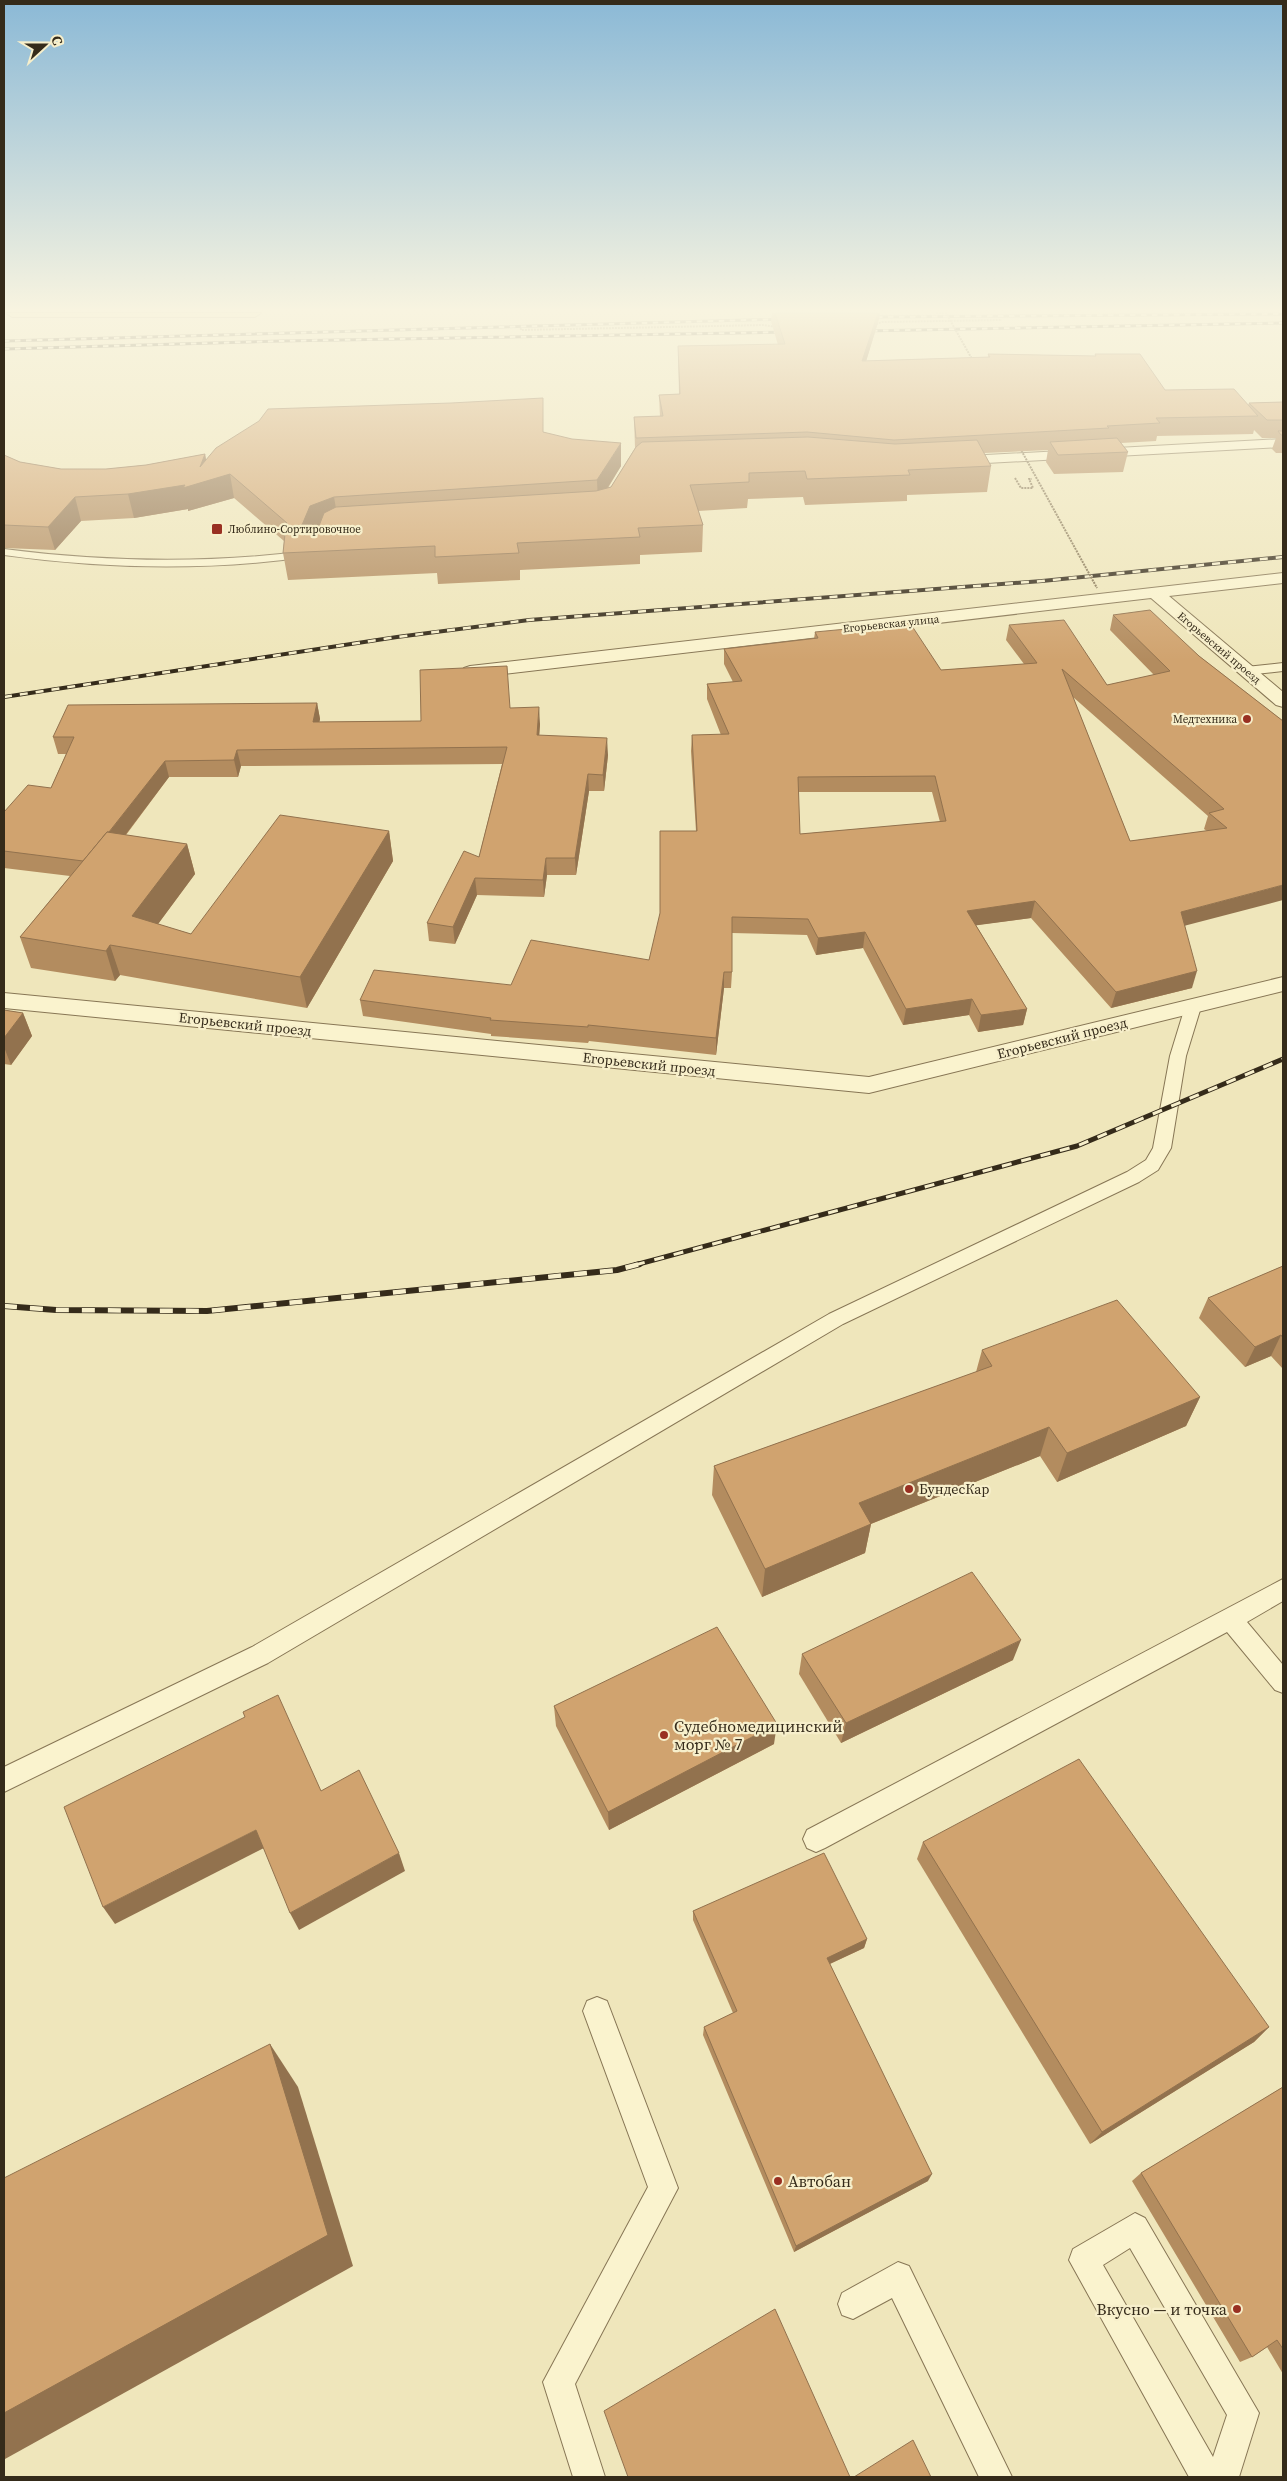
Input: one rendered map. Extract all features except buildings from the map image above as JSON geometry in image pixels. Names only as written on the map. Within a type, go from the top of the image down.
[{"type":"street","points":[[931,462],[1283,443]]},
{"type":"street","name":"Егорьевская улица","points":[[468,672],[1283,578]]},
{"type":"street","name":"Егорьевский проезд","points":[[1156,594],[1283,701]]},
{"type":"street","name":"Егорьевский проезд","points":[[4,1001],[869,1086],[1283,984]]},
{"type":"lane","points":[[4,552],[46,558],[129,564],[262,561],[315,549]]},
{"type":"lane","points":[[1246,671],[1283,667]]},
{"type":"lane","points":[[4,1780],[260,1655],[836,1320],[1134,1177],[1152,1165],[1162,1148],[1178,1056],[1193,1006]]},
{"type":"lane","points":[[816,1838],[1230,1619],[1283,1589]]},
{"type":"lane","points":[[1230,1619],[1283,1682]]},
{"type":"lane","points":[[589,2477],[559,2382],[663,2188],[597,2011]]},
{"type":"lane","points":[[1206,2477],[1084,2260],[1135,2228],[1243,2413],[1223,2477]]},
{"type":"lane","points":[[853,2304],[898,2277],[996,2477]]},
{"type":"path","points":[[1018,444],[1097,588]]},
{"type":"path","points":[[1021,488],[1033,488],[1028,480],[1038,479]]},
{"type":"railway","points":[[4,697],[397,637],[529,620],[1042,581],[1283,557]]},
{"type":"railway","points":[[635,1265],[1077,1146],[1283,1059]]},
{"type":"railway","points":[[4,1306],[56,1310],[207,1311],[617,1270],[640,1264]]},
{"type":"place","name":"Люблино-Сортировочное","points":[[217,529]]},
{"type":"place","name":"Медтехника","points":[[1247,719]]},
{"type":"place","name":"БундесКар","points":[[909,1489]]},
{"type":"place","name":"Судебномедицинский морг № 7","points":[[664,1735]]},
{"type":"place","name":"Автобан","points":[[778,2181]]},
{"type":"place","name":"Вкусно — и точка","points":[[1237,2309]]}]
